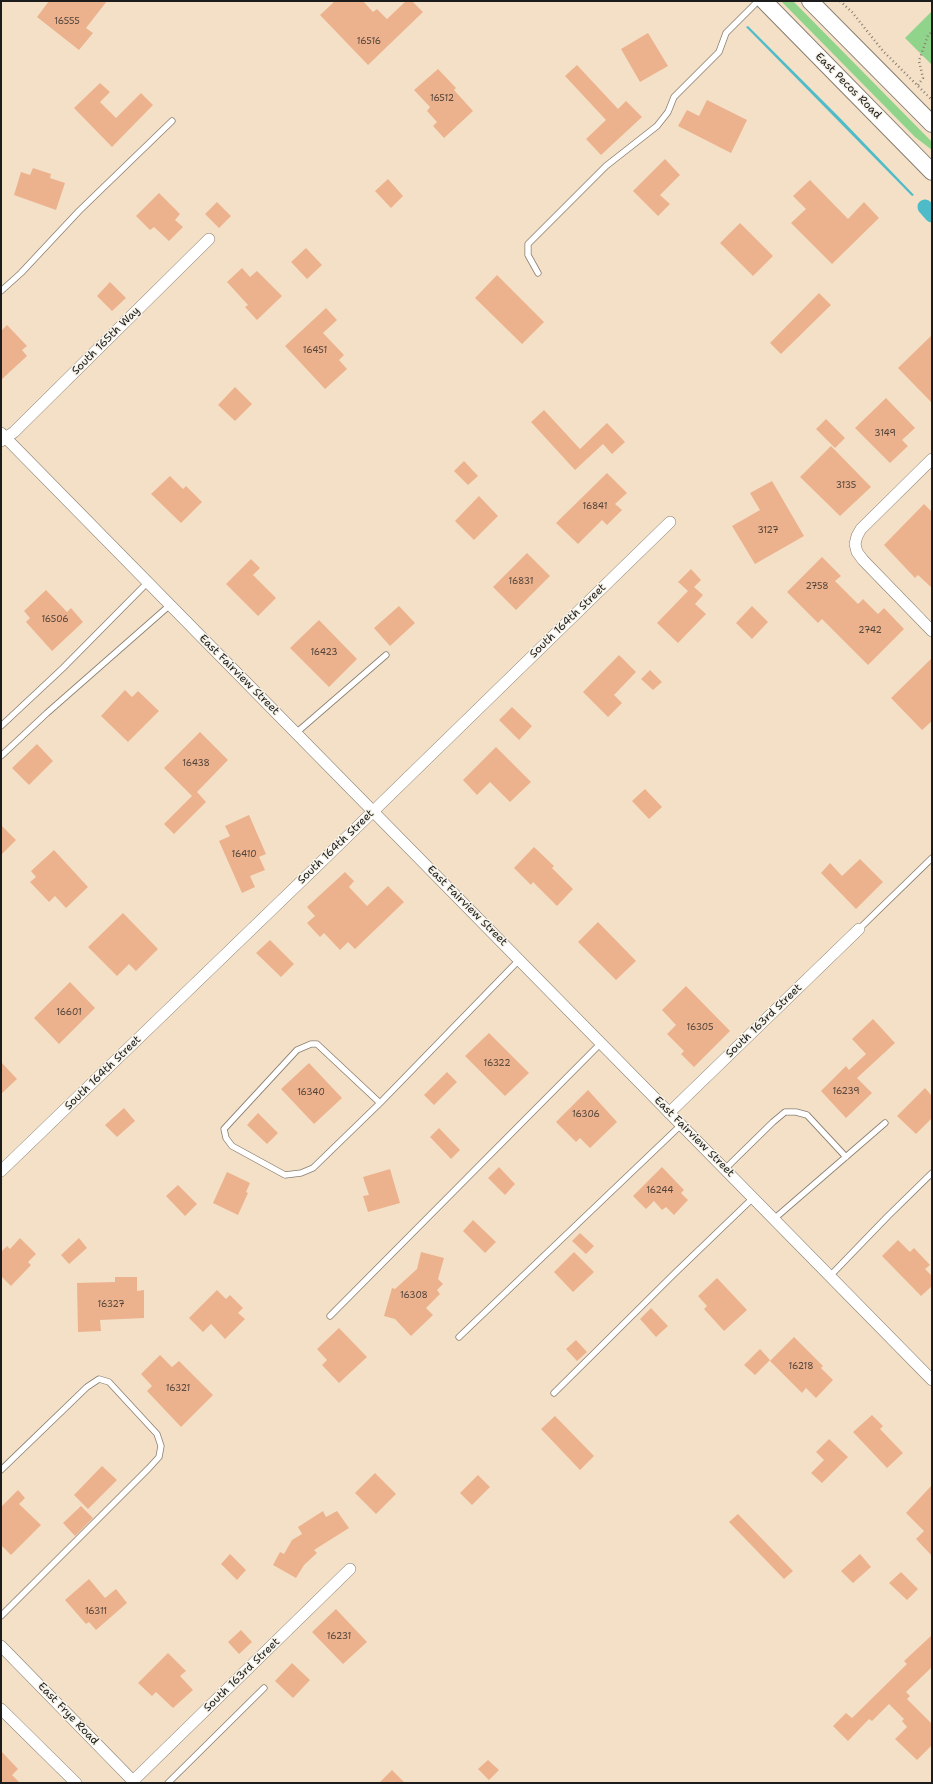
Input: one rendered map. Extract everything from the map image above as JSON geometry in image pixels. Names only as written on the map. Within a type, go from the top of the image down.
[{"type":"main road","name":"East Pecos Road","points":[[764,1],[932,172]]},
{"type":"main road","points":[[810,1],[932,124]]},
{"type":"street","name":"South 165th Way","points":[[3,437],[14,432],[209,239]]},
{"type":"street","name":"East Fairview Street","points":[[3,437],[148,582],[932,1380]]},
{"type":"street","points":[[932,459],[861,529],[855,544],[857,552],[863,560],[932,630]]},
{"type":"street","name":"South 164th Street","points":[[1,1171],[670,522]]},
{"type":"street","name":"South 163rd Street","points":[[669,1113],[859,929]]},
{"type":"street","name":"South 163rd Street","points":[[134,1782],[350,1569]]},
{"type":"street","name":"East Frye Road","points":[[1,1646],[134,1782]]},
{"type":"street","points":[[1,1709],[76,1783]]},
{"type":"lane","points":[[538,273],[528,255],[528,244],[606,166],[657,126],[668,112],[674,97],[719,52],[726,33],[758,1]]},
{"type":"lane","points":[[1,291],[21,273],[79,211],[172,121]]},
{"type":"lane","points":[[1,726],[63,668],[148,582]]},
{"type":"lane","points":[[1,756],[170,605]]},
{"type":"lane","points":[[296,733],[386,655]]},
{"type":"lane","points":[[859,929],[932,858]]},
{"type":"lane","points":[[380,1103],[317,1044],[311,1044],[297,1050],[224,1129],[226,1138],[232,1146],[285,1175],[301,1173],[313,1168],[380,1103],[519,960]]},
{"type":"lane","points":[[330,1316],[601,1043]]},
{"type":"lane","points":[[724,1169],[785,1112],[796,1112],[807,1115],[846,1157]]},
{"type":"lane","points":[[774,1219],[885,1123]]},
{"type":"lane","points":[[459,1337],[681,1125]]},
{"type":"lane","points":[[830,1276],[932,1173]]},
{"type":"lane","points":[[554,1393],[675,1272],[753,1198]]},
{"type":"lane","points":[[1,1470],[86,1387],[99,1380],[109,1382],[157,1434],[161,1446],[159,1457],[149,1468],[1,1616]]},
{"type":"lane","points":[[168,1783],[264,1688]]},
{"type":"path","points":[[840,1],[852,12],[884,51],[932,100]]},
{"type":"path","points":[[918,85],[923,78],[919,61],[928,35],[932,32]]},
{"type":"green space","points":[[781,1],[793,1],[932,142],[932,150],[915,137]]},
{"type":"green space","points":[[932,11],[932,65],[905,38]]},
{"type":"water","points":[[748,26],[914,195],[912,196],[746,27]]},
{"type":"building","points":[[49,1],[107,1],[86,28],[93,33],[79,50],[37,17]]},
{"type":"building","points":[[335,1],[363,1],[373,12],[377,9],[387,19],[406,1],[412,1],[423,12],[368,65],[320,15]]},
{"type":"building","points":[[648,33],[668,66],[640,82],[621,49]]},
{"type":"building","points":[[577,65],[618,109],[626,101],[642,117],[601,155],[586,139],[606,120],[565,76]]},
{"type":"building","points":[[438,69],[456,88],[454,90],[473,111],[444,138],[433,126],[437,122],[427,111],[430,107],[414,90]]},
{"type":"building","points":[[100,83],[110,92],[100,102],[116,118],[141,93],[153,105],[112,147],[74,108]]},
{"type":"building","points":[[707,100],[747,120],[731,153],[678,126],[687,110],[699,116]]},
{"type":"building","points":[[665,159],[680,175],[660,195],[670,204],[658,216],[633,191]]},
{"type":"building","points":[[33,168],[51,174],[50,178],[65,183],[56,210],[14,195],[21,172],[30,175]]},
{"type":"building","points":[[388,179],[403,196],[391,208],[375,191]]},
{"type":"building","points":[[810,180],[848,219],[864,202],[879,218],[832,264],[791,223],[806,209],[793,196]]},
{"type":"building","points":[[159,193],[180,214],[175,220],[183,227],[169,241],[154,227],[150,230],[136,216]]},
{"type":"building","points":[[217,202],[231,216],[219,228],[205,214]]},
{"type":"building","points":[[740,223],[773,256],[753,276],[720,243]]},
{"type":"building","points":[[306,248],[322,265],[307,279],[291,262]]},
{"type":"building","points":[[242,268],[250,277],[257,271],[282,296],[257,320],[245,307],[248,305],[227,282]]},
{"type":"building","points":[[497,275],[544,322],[522,344],[475,298]]},
{"type":"building","points":[[110,282],[126,298],[112,311],[97,296]]},
{"type":"building","points":[[819,293],[831,305],[781,354],[770,343]]},
{"type":"building","points":[[326,308],[337,320],[323,333],[344,355],[339,360],[347,369],[325,389],[285,346]]},
{"type":"building","points":[[7,325],[27,346],[22,350],[27,356],[1,380],[1,331]]},
{"type":"building","points":[[932,335],[932,403],[898,368]]},
{"type":"building","points":[[235,387],[252,404],[235,421],[218,405]]},
{"type":"building","points":[[886,398],[915,428],[902,440],[908,446],[890,463],[855,428]]},
{"type":"building","points":[[544,410],[580,449],[607,423],[625,442],[612,454],[603,444],[575,470],[531,422]]},
{"type":"building","points":[[826,419],[845,438],[835,448],[816,429]]},
{"type":"building","points":[[831,446],[871,487],[840,516],[800,477]]},
{"type":"building","points":[[464,461],[478,476],[468,485],[454,471]]},
{"type":"building","points":[[607,473],[627,493],[615,504],[622,510],[607,525],[602,520],[578,544],[556,523]]},
{"type":"building","points":[[170,476],[183,489],[186,486],[202,502],[181,523],[151,494]]},
{"type":"building","points":[[772,481],[804,536],[755,564],[732,526],[760,510],[750,493]]},
{"type":"building","points":[[479,496],[498,516],[474,540],[455,521]]},
{"type":"building","points":[[924,504],[932,512],[932,588],[918,575],[915,578],[884,545]]},
{"type":"building","points":[[527,553],[550,576],[516,610],[493,587]]},
{"type":"building","points":[[822,557],[841,576],[835,581],[858,604],[863,599],[878,614],[884,608],[904,629],[868,665],[822,619],[818,623],[787,592]]},
{"type":"building","points":[[251,559],[260,568],[253,575],[276,598],[258,616],[226,584]]},
{"type":"building","points":[[691,569],[701,580],[694,587],[703,595],[695,604],[706,614],[678,643],[657,623],[688,591],[678,582]]},
{"type":"building","points":[[46,590],[67,612],[71,608],[83,622],[52,651],[26,622],[30,618],[24,611]]},
{"type":"building","points":[[399,606],[415,623],[390,646],[374,628]]},
{"type":"building","points":[[752,606],[768,622],[752,639],[736,623]]},
{"type":"building","points":[[319,620],[357,659],[329,687],[290,648]]},
{"type":"building","points":[[619,655],[636,672],[614,695],[622,703],[608,717],[583,692]]},
{"type":"building","points":[[932,658],[932,721],[922,730],[891,698]]},
{"type":"building","points":[[650,670],[662,682],[653,690],[641,679]]},
{"type":"building","points":[[125,690],[132,697],[138,691],[159,711],[128,742],[101,716]]},
{"type":"building","points":[[512,707],[532,726],[519,740],[499,720]]},
{"type":"building","points":[[200,732],[228,760],[197,792],[206,802],[174,834],[164,824],[192,796],[164,768]]},
{"type":"building","points":[[37,744],[53,761],[29,785],[12,768]]},
{"type":"building","points":[[496,747],[531,782],[510,802],[490,782],[477,795],[463,780]]},
{"type":"building","points":[[645,789],[662,807],[649,819],[632,801]]},
{"type":"building","points":[[249,815],[266,854],[259,857],[265,870],[250,876],[255,887],[242,893],[219,841],[230,836],[225,826]]},
{"type":"building","points":[[1,825],[16,840],[1,855]]},
{"type":"building","points":[[534,847],[554,866],[552,868],[573,889],[557,906],[533,882],[531,885],[514,868]]},
{"type":"building","points":[[54,850],[88,887],[66,908],[55,896],[49,902],[30,882],[36,877],[31,871]]},
{"type":"building","points":[[860,859],[883,882],[856,909],[821,873],[830,863],[842,876]]},
{"type":"building","points":[[345,872],[354,881],[349,887],[367,906],[388,886],[404,902],[355,949],[348,942],[340,950],[324,933],[320,937],[307,923],[315,916],[307,907]]},
{"type":"building","points":[[123,913],[158,949],[136,971],[129,964],[117,976],[88,947]]},
{"type":"building","points":[[598,922],[636,961],[616,980],[578,942]]},
{"type":"building","points":[[270,940],[294,964],[281,977],[256,953]]},
{"type":"building","points":[[70,982],[95,1008],[59,1044],[34,1018]]},
{"type":"building","points":[[686,986],[730,1031],[694,1067],[681,1054],[684,1051],[667,1034],[676,1025],[662,1010]]},
{"type":"building","points":[[873,1019],[895,1043],[857,1078],[872,1093],[846,1118],[821,1091],[846,1066],[849,1070],[866,1054],[852,1039]]},
{"type":"building","points":[[489,1033],[529,1073],[505,1096],[465,1056]]},
{"type":"building","points":[[1,1062],[17,1079],[1,1094]]},
{"type":"building","points":[[309,1063],[342,1098],[314,1124],[281,1089]]},
{"type":"building","points":[[447,1072],[457,1082],[434,1105],[424,1095]]},
{"type":"building","points":[[925,1088],[932,1096],[932,1118],[916,1134],[897,1116]]},
{"type":"building","points":[[588,1090],[617,1122],[590,1148],[580,1138],[576,1142],[556,1122]]},
{"type":"building","points":[[124,1108],[135,1121],[117,1137],[105,1125]]},
{"type":"building","points":[[258,1113],[278,1133],[267,1144],[247,1125]]},
{"type":"building","points":[[439,1128],[460,1150],[451,1159],[430,1137]]},
{"type":"building","points":[[499,1167],[515,1184],[505,1195],[488,1178]]},
{"type":"building","points":[[662,1167],[684,1190],[681,1193],[688,1200],[674,1215],[666,1207],[662,1210],[654,1201],[646,1209],[633,1196]]},
{"type":"building","points":[[390,1169],[400,1203],[368,1212],[363,1196],[369,1195],[363,1177]]},
{"type":"building","points":[[227,1172],[250,1183],[246,1192],[248,1193],[238,1215],[213,1203]]},
{"type":"building","points":[[178,1185],[197,1204],[185,1216],[166,1196]]},
{"type":"building","points":[[473,1220],[496,1242],[485,1253],[463,1231]]},
{"type":"building","points":[[580,1233],[594,1246],[586,1254],[572,1241]]},
{"type":"building","points":[[20,1238],[36,1254],[28,1262],[31,1265],[11,1286],[1,1276],[1,1252],[7,1246],[10,1249]]},
{"type":"building","points":[[79,1238],[87,1248],[69,1264],[61,1255]]},
{"type":"building","points":[[898,1240],[910,1252],[914,1248],[930,1265],[925,1269],[932,1276],[932,1286],[921,1296],[882,1256]]},
{"type":"building","points":[[421,1252],[444,1258],[438,1279],[443,1284],[437,1290],[440,1294],[426,1308],[433,1315],[411,1336],[395,1319],[384,1316],[392,1288],[395,1289],[417,1269]]},
{"type":"building","points":[[574,1252],[594,1272],[573,1292],[554,1272]]},
{"type":"building","points":[[115,1277],[137,1277],[137,1291],[144,1290],[144,1318],[100,1320],[101,1331],[78,1332],[77,1283],[115,1282]]},
{"type":"building","points":[[717,1278],[747,1310],[724,1331],[704,1309],[707,1306],[698,1296]]},
{"type":"building","points":[[217,1290],[226,1299],[230,1295],[243,1308],[238,1313],[245,1319],[225,1339],[211,1324],[203,1332],[189,1318]]},
{"type":"building","points":[[651,1308],[668,1326],[656,1337],[640,1319]]},
{"type":"building","points":[[339,1328],[367,1357],[339,1383],[322,1365],[327,1360],[317,1349]]},
{"type":"building","points":[[794,1337],[823,1366],[821,1368],[833,1380],[816,1398],[806,1388],[802,1393],[770,1361]]},
{"type":"building","points":[[576,1340],[587,1352],[577,1361],[566,1349]]},
{"type":"building","points":[[760,1349],[770,1360],[755,1375],[744,1365]]},
{"type":"building","points":[[160,1355],[172,1367],[179,1361],[213,1395],[181,1427],[147,1391],[152,1386],[141,1374]]},
{"type":"building","points":[[872,1415],[883,1426],[880,1429],[903,1453],[887,1468],[853,1432]]},
{"type":"building","points":[[555,1416],[594,1456],[580,1470],[541,1429]]},
{"type":"building","points":[[829,1439],[848,1457],[822,1483],[811,1473],[824,1460],[816,1452]]},
{"type":"building","points":[[102,1466],[117,1480],[88,1509],[74,1495]]},
{"type":"building","points":[[375,1473],[396,1494],[376,1514],[355,1493]]},
{"type":"building","points":[[478,1475],[490,1487],[472,1505],[460,1493]]},
{"type":"building","points":[[932,1485],[932,1556],[916,1539],[924,1531],[906,1513]]},
{"type":"building","points":[[18,1490],[25,1498],[19,1504],[41,1525],[11,1555],[1,1545],[1,1507]]},
{"type":"building","points":[[81,1506],[93,1518],[75,1536],[63,1523]]},
{"type":"building","points":[[323,1511],[326,1517],[337,1511],[349,1528],[314,1550],[317,1553],[304,1565],[296,1578],[273,1565],[280,1552],[284,1554],[292,1540],[302,1534],[298,1527]]},
{"type":"building","points":[[738,1514],[793,1571],[784,1579],[729,1522]]},
{"type":"building","points":[[230,1554],[246,1570],[237,1580],[221,1564]]},
{"type":"building","points":[[860,1554],[871,1567],[853,1583],[841,1571]]},
{"type":"building","points":[[901,1572],[918,1589],[907,1600],[889,1583]]},
{"type":"building","points":[[89,1579],[105,1598],[116,1589],[127,1603],[96,1630],[89,1622],[86,1624],[65,1600]]},
{"type":"building","points":[[336,1609],[367,1642],[343,1664],[312,1632]]},
{"type":"building","points":[[241,1630],[252,1642],[239,1654],[228,1642]]},
{"type":"building","points":[[932,1635],[932,1667],[906,1692],[910,1696],[907,1699],[932,1724],[932,1745],[917,1760],[895,1739],[907,1727],[902,1721],[904,1719],[889,1704],[872,1721],[869,1719],[848,1741],[833,1726],[846,1713],[852,1718],[907,1664],[904,1661]]},
{"type":"building","points":[[168,1653],[186,1671],[180,1676],[193,1690],[173,1708],[156,1692],[152,1696],[138,1683]]},
{"type":"building","points":[[292,1663],[310,1680],[293,1698],[275,1681]]},
{"type":"building","points":[[1,1751],[18,1769],[12,1775],[20,1783],[1,1783]]},
{"type":"building","points":[[488,1760],[499,1770],[489,1780],[478,1769]]},
{"type":"building","points":[[392,1770],[405,1783],[379,1783]]},
{"type":"waterway","points":[[925,207],[932,215]]}]
